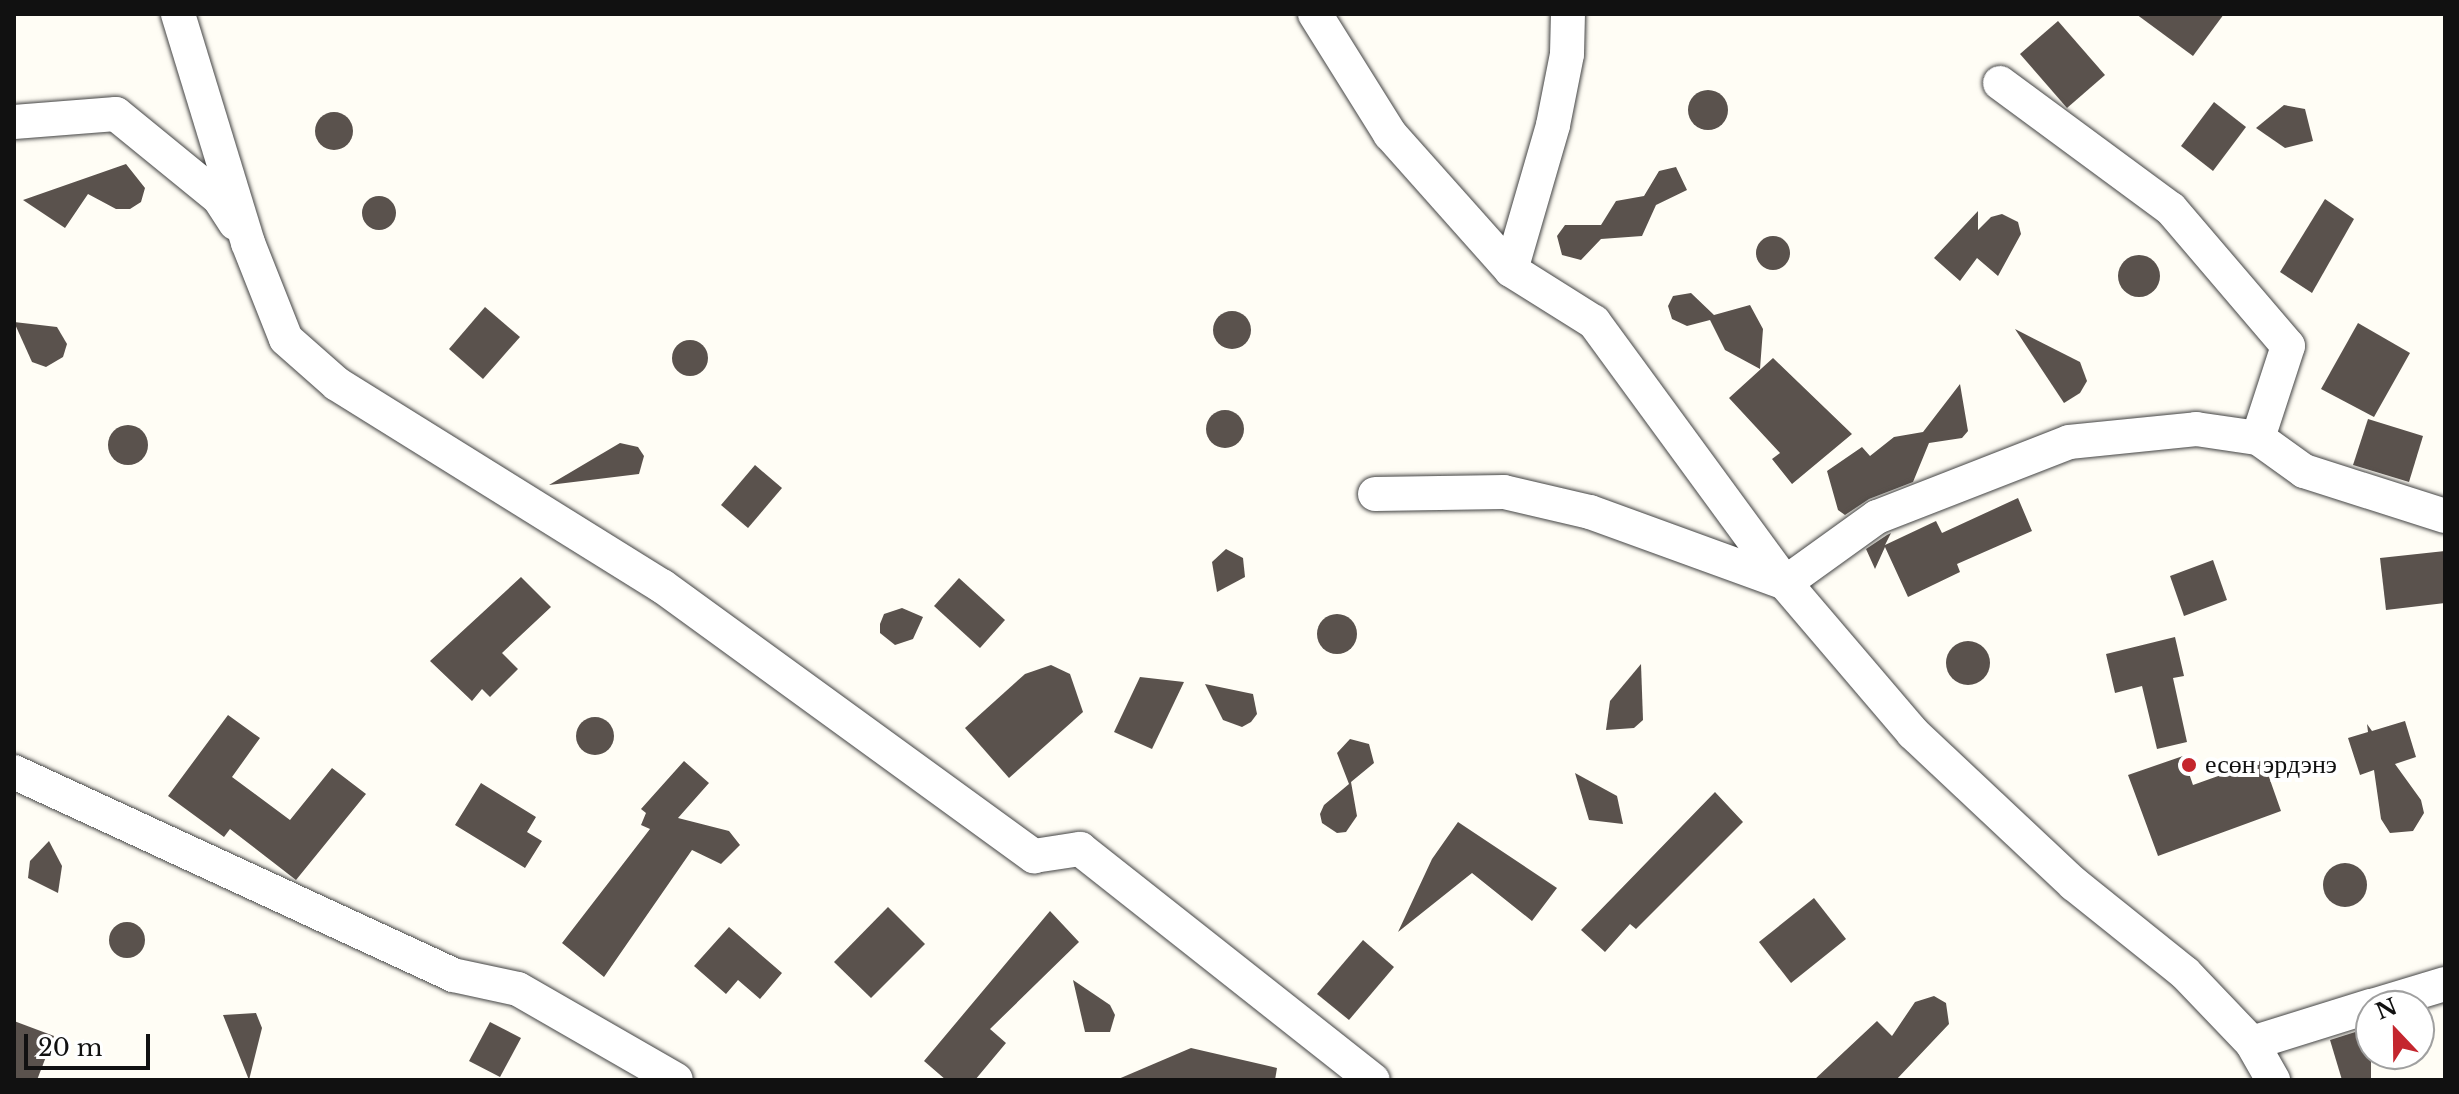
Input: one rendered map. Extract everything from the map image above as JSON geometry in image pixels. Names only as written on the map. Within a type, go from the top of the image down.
[{"type":"street","points":[[178,14],[248,243],[286,339],[337,384],[662,586],[1034,856],[1080,849],[1373,1080]]},
{"type":"street","points":[[1315,14],[1390,134],[1511,270],[1594,322],[1785,583],[1913,733],[2074,884],[2185,973],[2252,1043],[2273,1080]]},
{"type":"street","points":[[1511,270],[1553,125],[1567,54],[1568,14]]},
{"type":"street","points":[[2000,83],[2171,209],[2288,346],[2258,438]]},
{"type":"street","points":[[14,122],[116,114],[219,198],[248,243]]},
{"type":"street","points":[[1785,583],[1877,517],[2069,442],[2196,429],[2258,438],[2304,471],[2445,516]]},
{"type":"street","points":[[1375,494],[1504,492],[1590,512],[1785,583]]},
{"type":"street","points":[[14,772],[453,975],[518,989],[676,1080]]},
{"type":"street","points":[[2425,990],[2445,984]]},
{"type":"street","points":[[2252,1043],[2355,1011]]},
{"type":"building","points":[[2136,14],[2224,14],[2193,56]]},
{"type":"building","points":[[2058,21],[2105,75],[2067,108],[2020,54]]},
{"type":"building","points":[[1708,90],[1722,96],[1728,110],[1722,124],[1708,130],[1694,124],[1688,110],[1694,96]]},
{"type":"building","points":[[2214,102],[2246,127],[2213,171],[2181,146]]},
{"type":"building","points":[[2284,105],[2305,109],[2313,141],[2285,148],[2256,128]]},
{"type":"building","points":[[334,112],[347,118],[353,131],[347,144],[334,150],[321,144],[315,131],[321,118]]},
{"type":"building","points":[[126,164],[145,188],[141,202],[130,209],[116,209],[88,194],[65,228],[23,200]]},
{"type":"building","points":[[1676,167],[1687,190],[1656,205],[1642,236],[1601,239],[1581,260],[1562,255],[1557,236],[1565,225],[1601,225],[1616,201],[1644,196],[1659,171]]},
{"type":"building","points":[[379,196],[391,201],[396,213],[391,225],[379,230],[367,225],[362,213],[367,201]]},
{"type":"building","points":[[2325,199],[2354,219],[2312,293],[2280,272]]},
{"type":"building","points":[[1978,211],[1978,230],[1991,217],[2002,214],[2018,222],[2021,234],[1998,276],[1977,258],[1960,281],[1934,258]]},
{"type":"building","points":[[1773,236],[1785,241],[1790,253],[1785,265],[1773,270],[1761,265],[1756,253],[1761,241]]},
{"type":"building","points":[[2139,255],[2154,261],[2160,276],[2154,291],[2139,297],[2124,291],[2118,276],[2124,261]]},
{"type":"building","points":[[1691,293],[1714,315],[1750,305],[1763,329],[1760,369],[1725,350],[1710,320],[1687,326],[1672,319],[1668,306],[1673,296]]},
{"type":"building","points":[[485,307],[520,337],[483,379],[449,349]]},
{"type":"building","points":[[1232,311],[1245,317],[1251,330],[1245,343],[1232,349],[1219,343],[1213,330],[1219,317]]},
{"type":"building","points":[[14,322],[57,327],[67,344],[63,357],[46,367],[32,362]]},
{"type":"building","points":[[2358,323],[2410,353],[2374,417],[2321,389]]},
{"type":"building","points":[[2015,329],[2080,362],[2087,381],[2080,393],[2064,403]]},
{"type":"building","points":[[690,340],[703,345],[708,358],[703,371],[690,376],[677,371],[672,358],[677,345]]},
{"type":"building","points":[[1773,358],[1852,434],[1792,484],[1772,459],[1780,453],[1729,398]]},
{"type":"building","points":[[1960,384],[1968,431],[1962,438],[1929,443],[1913,482],[1869,499],[1845,515],[1838,510],[1827,471],[1862,447],[1870,456],[1894,437],[1923,432]]},
{"type":"building","points":[[1225,410],[1239,415],[1244,429],[1239,443],[1225,448],[1211,443],[1206,429],[1211,415]]},
{"type":"building","points":[[2368,419],[2423,436],[2409,482],[2353,465]]},
{"type":"building","points":[[128,425],[142,431],[148,445],[142,459],[128,465],[114,459],[108,445],[114,431]]},
{"type":"building","points":[[620,443],[638,447],[644,456],[639,474],[549,485]]},
{"type":"building","points":[[755,465],[782,488],[748,528],[721,505]]},
{"type":"building","points":[[2018,498],[2032,531],[1957,564],[1960,572],[1908,597],[1885,547],[1875,569],[1866,549],[1891,533],[1885,545],[1936,521],[1942,533]]},
{"type":"building","points":[[1226,549],[1243,558],[1245,577],[1217,592],[1212,562]]},
{"type":"building","points":[[2445,551],[2445,603],[2386,610],[2380,558]]},
{"type":"building","points":[[2213,560],[2227,600],[2184,616],[2170,576]]},
{"type":"building","points":[[521,577],[551,607],[502,653],[518,669],[490,697],[482,689],[472,701],[430,661]]},
{"type":"building","points":[[959,578],[1005,620],[980,648],[934,606]]},
{"type":"building","points":[[902,608],[923,617],[913,639],[895,645],[880,633],[880,624],[884,614]]},
{"type":"building","points":[[1337,614],[1351,620],[1357,634],[1351,648],[1337,654],[1323,648],[1317,634],[1323,620]]},
{"type":"building","points":[[2175,637],[2184,676],[2173,678],[2187,742],[2157,749],[2142,686],[2115,693],[2106,654]]},
{"type":"building","points":[[1968,641],[1983,648],[1990,663],[1983,678],[1968,685],[1953,678],[1946,663],[1953,648]]},
{"type":"building","points":[[1641,664],[1643,720],[1634,728],[1606,730],[1610,701]]},
{"type":"building","points":[[1051,665],[1070,674],[1083,712],[1009,778],[965,728],[1025,674]]},
{"type":"building","points":[[1140,677],[1184,682],[1152,749],[1114,732]]},
{"type":"building","points":[[1205,684],[1253,694],[1257,714],[1242,727],[1223,720]]},
{"type":"building","points":[[228,715],[260,738],[232,777],[290,820],[332,768],[366,794],[296,880],[230,829],[224,837],[168,796]]},
{"type":"building","points":[[595,717],[609,722],[614,736],[609,750],[595,755],[581,750],[576,736],[581,722]]},
{"type":"building","points":[[2405,721],[2416,757],[2395,764],[2421,800],[2424,813],[2413,831],[2390,833],[2381,819],[2374,770],[2360,775],[2348,738],[2368,732],[2367,724],[2372,731]]},
{"type":"building","points":[[1350,739],[1369,744],[1374,763],[1351,782],[1357,816],[1346,832],[1337,833],[1322,823],[1320,814],[1324,805],[1349,784],[1337,753]]},
{"type":"building","points":[[2183,756],[2193,785],[2263,760],[2281,811],[2158,856],[2128,775]]},
{"type":"building","points":[[684,761],[709,783],[678,818],[729,831],[740,845],[721,864],[692,850],[604,977],[562,943],[650,829],[641,825],[646,813],[641,809]]},
{"type":"building","points":[[1575,773],[1617,796],[1623,824],[1589,820]]},
{"type":"building","points":[[481,783],[536,817],[527,832],[542,841],[525,868],[455,825]]},
{"type":"building","points":[[1715,792],[1743,822],[1636,929],[1630,924],[1605,952],[1581,930]]},
{"type":"building","points":[[1458,822],[1557,888],[1532,921],[1472,873],[1398,932],[1432,859]]},
{"type":"building","points":[[49,841],[62,866],[58,893],[28,878],[30,861]]},
{"type":"building","points":[[2345,863],[2361,869],[2367,885],[2361,901],[2345,907],[2329,901],[2323,885],[2329,869]]},
{"type":"building","points":[[1814,898],[1846,939],[1791,983],[1759,942]]},
{"type":"building","points":[[888,907],[925,944],[871,998],[834,962]]},
{"type":"building","points":[[1050,911],[1079,942],[990,1029],[1006,1043],[975,1080],[946,1080],[924,1061]]},
{"type":"building","points":[[127,922],[140,927],[145,940],[140,953],[127,958],[114,953],[109,940],[114,927]]},
{"type":"building","points":[[729,927],[782,973],[760,999],[738,980],[726,994],[694,966]]},
{"type":"building","points":[[1363,940],[1394,967],[1349,1020],[1317,994]]},
{"type":"building","points":[[1073,980],[1110,1005],[1115,1015],[1110,1032],[1085,1032]]},
{"type":"building","points":[[1934,996],[1946,1003],[1949,1024],[1896,1080],[1814,1080],[1877,1021],[1892,1036],[1915,1002]]},
{"type":"building","points":[[256,1013],[262,1028],[249,1080],[223,1015]]},
{"type":"building","points":[[14,1021],[54,1036],[37,1080],[14,1080]]},
{"type":"building","points":[[490,1022],[521,1038],[500,1077],[469,1061]]},
{"type":"building","points":[[2355,1032],[2355,1070],[2371,1070],[2371,1080],[2342,1080],[2330,1040]]},
{"type":"building","points":[[1191,1048],[1277,1068],[1275,1080],[1116,1080]]},
{"type":"place","name":"есөн эрдэнэ","points":[[2189,765]]}]
